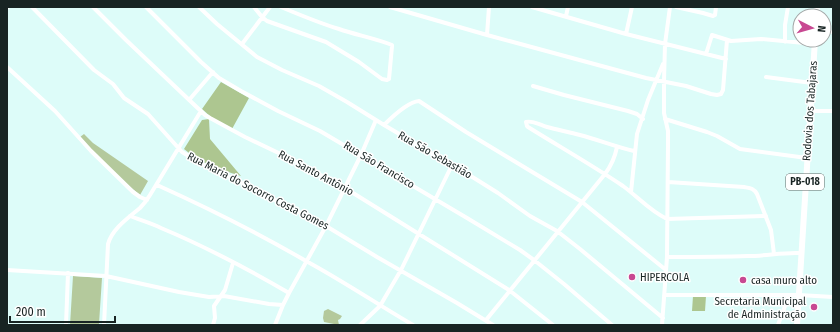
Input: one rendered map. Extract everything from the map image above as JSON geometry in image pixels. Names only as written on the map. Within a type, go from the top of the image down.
[{"type":"main road","name":"Rodovia dos Tabajaras","points":[[797,325],[815,48]]},
{"type":"street","name":"Rua Maria do Socorro Costa Gomes","points":[[32,7],[94,70],[113,84],[124,98],[148,114],[186,155],[212,170],[242,182],[326,226],[493,325]]},
{"type":"street","name":"Rua Santo Antônio","points":[[93,7],[126,40],[210,118],[345,188],[509,290],[553,325]]},
{"type":"street","name":"Rua São Francisco","points":[[146,7],[219,78],[278,111],[320,131],[498,237],[534,260],[612,325]]},
{"type":"street","name":"Rua São Sebastião","points":[[199,7],[217,24],[261,59],[319,86],[352,105],[474,178],[530,216],[557,231],[586,253],[663,318]]},
{"type":"street","points":[[254,7],[262,17],[270,22],[326,42],[359,62],[382,79],[389,79],[392,45],[338,29],[281,7]]},
{"type":"street","points":[[242,44],[270,7]]},
{"type":"street","points":[[390,7],[487,35],[617,70],[691,87],[711,94],[721,94],[723,90],[727,40]]},
{"type":"street","points":[[487,35],[489,7]]},
{"type":"street","points":[[532,7],[626,34],[726,59]]},
{"type":"street","points":[[566,16],[568,7]]},
{"type":"street","points":[[626,34],[632,7]]},
{"type":"street","points":[[662,325],[667,257],[668,182],[668,135],[665,119],[664,60],[670,7]]},
{"type":"street","points":[[676,7],[711,16],[714,16],[716,7]]},
{"type":"street","points":[[785,42],[785,25],[788,7]]},
{"type":"street","points":[[706,54],[710,37],[712,35],[735,41],[761,39],[792,42]]},
{"type":"street","points":[[631,192],[634,151],[637,134],[664,60]]},
{"type":"street","points":[[7,67],[55,111],[91,151],[133,192],[147,200]]},
{"type":"street","points":[[190,100],[213,72]]},
{"type":"street","points":[[766,77],[812,82]]},
{"type":"street","points":[[533,86],[557,94],[628,111],[637,114],[642,119]]},
{"type":"street","points":[[384,125],[392,117],[412,103],[419,101],[466,132],[582,202],[666,270]]},
{"type":"street","points":[[810,111],[833,110]]},
{"type":"street","points":[[104,325],[109,240],[130,216],[147,200],[201,111]]},
{"type":"street","points":[[665,119],[707,132],[740,148],[807,158]]},
{"type":"street","points":[[275,325],[289,293],[345,188],[376,120]]},
{"type":"street","points":[[634,151],[528,121],[526,123],[528,127],[605,174],[631,192],[650,209],[667,219],[766,216]]},
{"type":"street","points":[[486,320],[605,174],[616,154],[617,147]]},
{"type":"street","points":[[360,325],[380,306],[400,270],[452,165]]},
{"type":"street","points":[[668,182],[730,185],[754,190],[766,216],[772,237],[774,254]]},
{"type":"street","points":[[157,185],[199,204],[307,261],[413,325]]},
{"type":"street","points":[[130,216],[160,227],[203,247],[289,293]]},
{"type":"street","points":[[667,257],[722,257],[801,253]]},
{"type":"street","points":[[213,325],[215,318],[214,306],[224,290],[233,263]]},
{"type":"street","points":[[7,270],[106,276],[209,298],[221,296],[283,305]]},
{"type":"street","points":[[66,325],[68,273]]},
{"type":"street","points":[[664,295],[799,295],[833,297]]},
{"type":"street","points":[[778,325],[789,295]]},
{"type":"green space","points":[[221,82],[249,98],[232,129],[211,117],[202,109]]},
{"type":"green space","points":[[209,119],[210,139],[241,176],[204,162],[184,149],[202,120]]},
{"type":"green space","points":[[84,134],[93,143],[148,181],[140,195],[93,152],[80,137]]},
{"type":"green space","points":[[73,276],[102,278],[99,324],[70,325]]},
{"type":"green space","points":[[693,296],[706,296],[705,311],[692,311]]},
{"type":"green space","points":[[328,309],[342,316],[338,320],[339,325],[324,322],[324,311]]},
{"type":"place","name":"HIPERCOLA","points":[[632,277]]},
{"type":"place","name":"casa muro alto","points":[[743,280]]},
{"type":"place","name":"Secretaria Municipal de Administração","points":[[814,307]]}]
